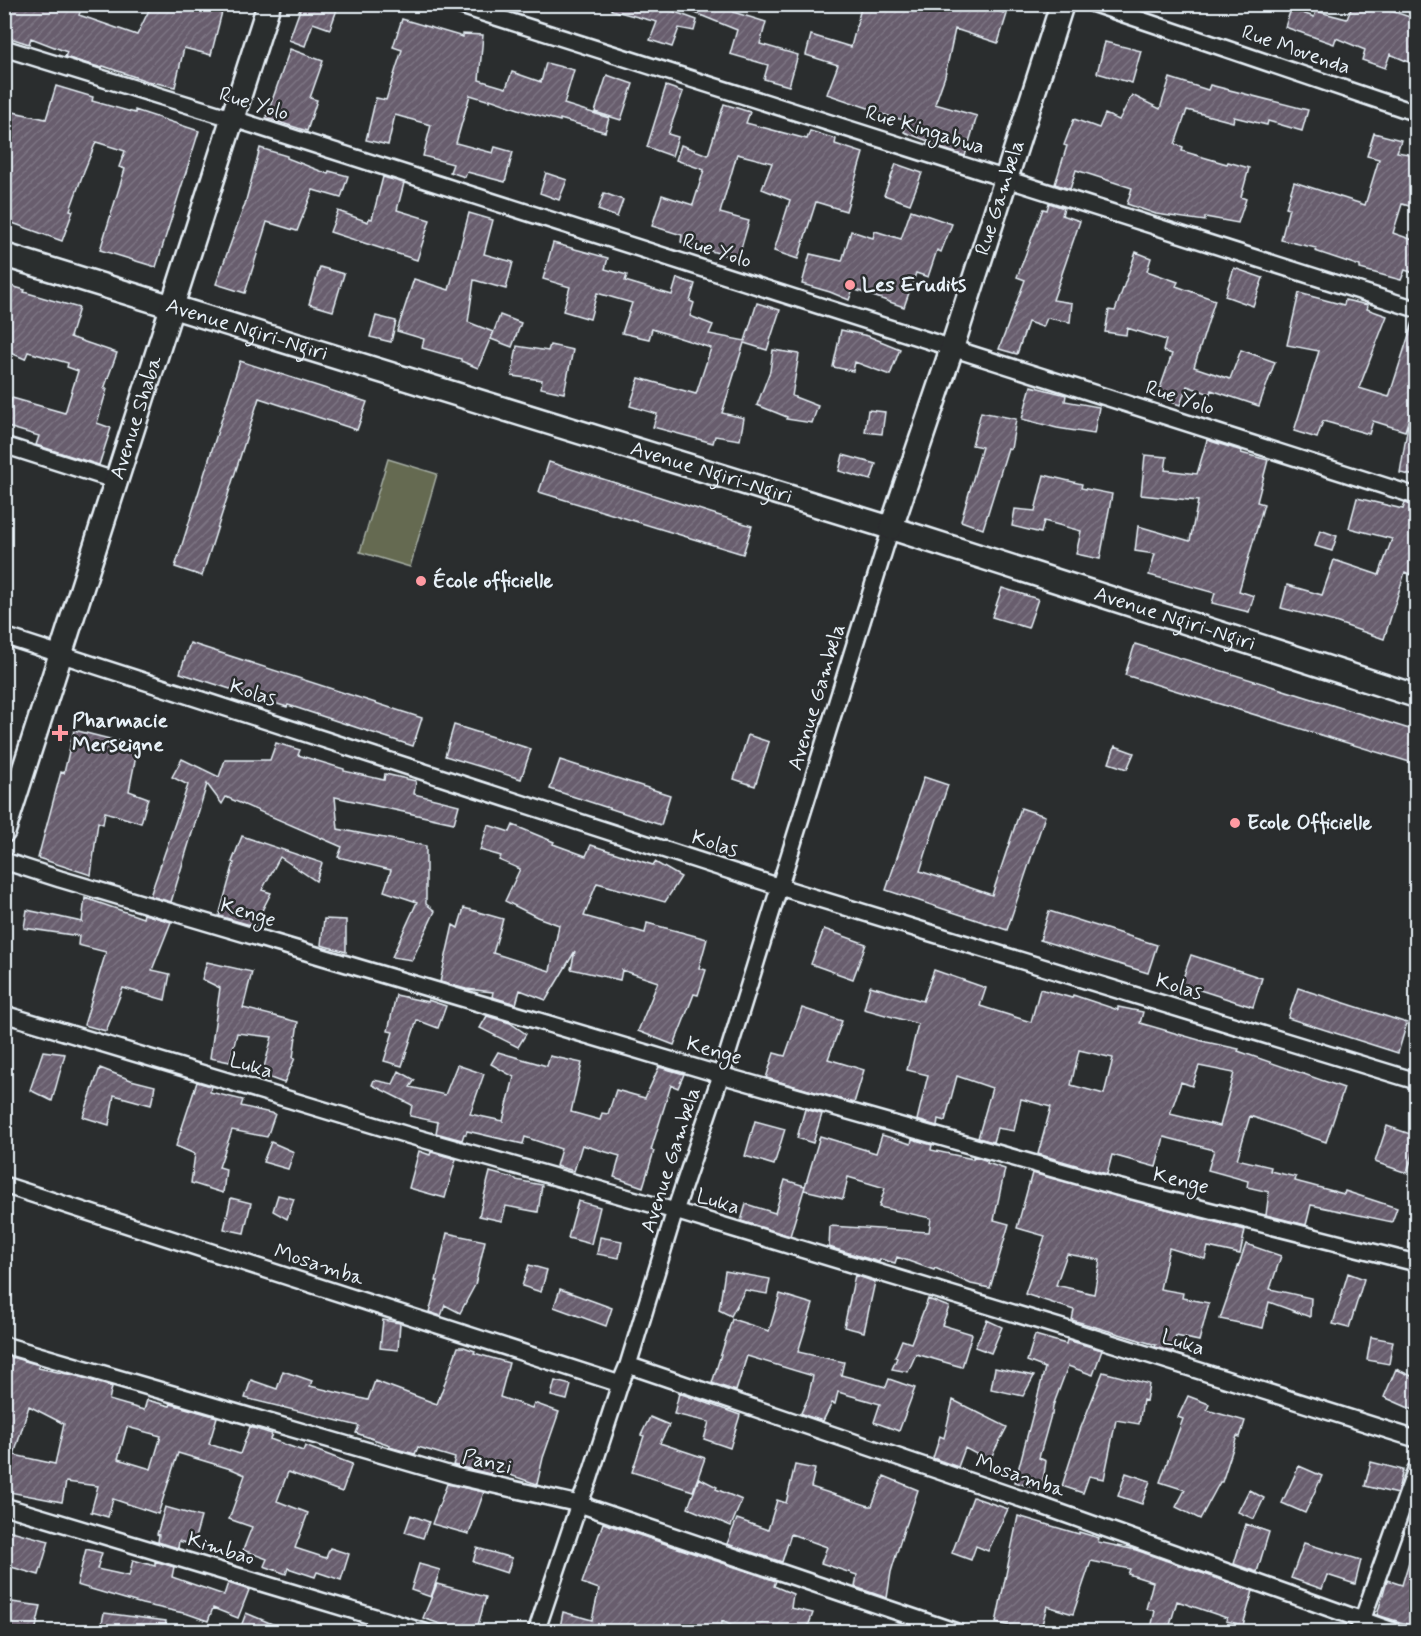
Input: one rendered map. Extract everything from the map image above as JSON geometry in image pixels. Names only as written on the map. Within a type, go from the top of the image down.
[{"type":"street","name":"Avenue Shaba","points":[[4,831],[269,4]]},
{"type":"street","name":"Rue Kingabwa","points":[[455,4],[1416,309]]},
{"type":"street","name":"Rue Gambela","points":[[891,528],[952,348],[1062,4]]},
{"type":"street","name":"Rue Movenda","points":[[1094,4],[1416,113]]},
{"type":"street","name":"Rue Yolo","points":[[4,48],[234,119],[1416,496]]},
{"type":"street","name":"Avenue Ngiri-Ngiri","points":[[4,255],[891,528],[1416,696]]},
{"type":"street","points":[[4,445],[117,481]]},
{"type":"street","name":"Avenue Gambela","points":[[536,1632],[628,1365],[891,528]]},
{"type":"street","name":"Kolas","points":[[4,636],[780,887],[1416,1081]]},
{"type":"street","name":"Kenge","points":[[4,861],[721,1075],[1117,1187],[1416,1263]]},
{"type":"street","name":"Luka","points":[[4,1014],[416,1137],[675,1211],[1076,1332],[1416,1439]]},
{"type":"street","name":"Mosamba","points":[[4,1185],[620,1384]]},
{"type":"street","name":"Panzi","points":[[4,1345],[455,1476],[579,1504],[957,1632]]},
{"type":"street","name":"Mosamba","points":[[628,1365],[1042,1506],[1359,1626],[1396,1632]]},
{"type":"street","points":[[1359,1626],[1416,1469]]},
{"type":"street","name":"Kimbao","points":[[4,1506],[425,1632]]},
{"type":"green space","points":[[388,459],[437,474],[410,567],[360,552]]},
{"type":"building","points":[[4,4],[83,4],[79,15],[137,35],[152,4],[224,4],[211,55],[184,48],[175,87],[65,57],[67,52],[31,38],[29,44],[4,36]]},
{"type":"building","points":[[302,4],[339,4],[330,29],[313,23],[305,46],[289,40]]},
{"type":"building","points":[[612,4],[653,4],[697,20],[694,31],[679,28],[672,47],[650,40],[657,22],[611,10]]},
{"type":"building","points":[[673,4],[735,4],[733,12],[766,22],[760,44],[798,55],[789,86],[764,79],[768,65],[730,54],[737,30]]},
{"type":"building","points":[[862,4],[976,4],[1007,14],[998,43],[955,29],[945,76],[935,104],[977,116],[965,156],[927,144],[928,141],[904,132],[907,121],[874,112],[874,110],[827,94],[838,65],[806,55],[811,35],[851,47]]},
{"type":"building","points":[[1353,4],[1370,4],[1416,19],[1412,38],[1416,40],[1416,65],[1390,54],[1385,68],[1362,60],[1365,50],[1336,38],[1334,44],[1285,27],[1291,9],[1314,17],[1316,11],[1347,19]]},
{"type":"building","points":[[402,19],[463,37],[463,34],[483,35],[479,80],[506,88],[512,72],[541,82],[546,63],[574,70],[564,104],[609,118],[605,132],[470,95],[456,143],[493,153],[495,147],[513,152],[505,182],[467,172],[465,177],[450,172],[453,164],[423,156],[431,125],[395,115],[388,145],[366,140],[376,98],[386,100],[402,50],[393,47]]},
{"type":"building","points":[[1105,42],[1141,51],[1132,83],[1097,73]]},
{"type":"building","points":[[290,49],[323,61],[310,98],[317,100],[307,131],[266,118]]},
{"type":"building","points":[[607,75],[633,84],[621,120],[595,112]]},
{"type":"building","points":[[1170,78],[1208,90],[1210,85],[1308,110],[1302,131],[1268,121],[1267,125],[1234,117],[1233,122],[1187,110],[1175,144],[1183,147],[1182,151],[1249,168],[1241,197],[1246,199],[1238,223],[1205,217],[1205,221],[1156,214],[1127,204],[1132,188],[1076,170],[1070,189],[1055,184],[1067,146],[1064,145],[1074,119],[1099,128],[1105,114],[1119,120],[1132,95],[1160,109]]},
{"type":"building","points":[[56,86],[93,97],[92,101],[135,113],[135,110],[199,131],[156,267],[100,250],[125,169],[119,167],[125,151],[96,142],[70,210],[73,211],[62,241],[4,220],[4,110],[46,119]]},
{"type":"building","points":[[666,86],[683,92],[668,134],[678,137],[672,156],[647,147]]},
{"type":"building","points":[[724,104],[750,112],[746,123],[807,139],[810,131],[836,139],[835,144],[863,153],[846,211],[816,202],[798,259],[774,251],[790,200],[762,189],[772,163],[737,154],[720,213],[749,221],[738,259],[681,242],[682,235],[652,226],[662,195],[693,205],[704,170],[676,160],[681,145],[708,155]]},
{"type":"building","points":[[1374,133],[1401,140],[1397,152],[1414,155],[1412,163],[1416,165],[1416,208],[1402,204],[1393,233],[1416,241],[1416,274],[1405,270],[1401,280],[1360,269],[1360,266],[1315,251],[1316,248],[1281,240],[1289,208],[1286,207],[1294,182],[1365,205],[1379,159],[1367,156]]},
{"type":"building","points":[[260,148],[287,156],[287,158],[328,174],[329,171],[348,176],[341,198],[313,190],[297,231],[267,222],[245,293],[216,284],[245,204]]},
{"type":"building","points":[[896,164],[922,173],[910,204],[884,195]]},
{"type":"building","points":[[546,173],[567,180],[559,200],[540,193]]},
{"type":"building","points":[[383,177],[404,183],[397,210],[430,220],[417,260],[330,232],[338,211],[368,222],[369,218],[372,219]]},
{"type":"building","points":[[604,193],[623,200],[617,217],[598,210]]},
{"type":"building","points":[[1049,203],[1064,208],[1062,215],[1080,221],[1053,300],[1072,303],[1070,322],[1047,318],[1043,327],[1028,322],[1017,354],[999,349],[1025,280],[1017,277],[1043,209],[1047,210]]},
{"type":"building","points":[[911,210],[952,224],[941,252],[937,250],[928,277],[916,273],[904,307],[853,289],[849,300],[802,284],[810,254],[842,261],[851,231],[873,238],[875,231],[901,239]]},
{"type":"building","points":[[469,213],[493,220],[484,254],[513,262],[506,289],[474,280],[468,322],[493,332],[478,368],[461,359],[422,348],[424,339],[397,331],[414,279],[449,290]]},
{"type":"building","points":[[553,243],[608,258],[605,269],[627,275],[625,281],[672,295],[677,278],[695,284],[690,301],[694,303],[690,316],[713,325],[709,334],[745,341],[757,303],[780,310],[767,350],[744,343],[722,413],[744,418],[740,440],[715,436],[713,443],[653,427],[657,414],[630,406],[639,378],[696,394],[711,348],[652,329],[649,339],[622,333],[632,303],[597,293],[590,319],[563,311],[570,287],[543,279]]},
{"type":"building","points":[[1136,252],[1151,258],[1147,271],[1178,282],[1176,286],[1215,300],[1194,367],[1230,379],[1241,350],[1275,362],[1259,406],[1211,390],[1210,394],[1187,386],[1180,405],[1157,397],[1172,354],[1163,351],[1166,340],[1127,328],[1126,335],[1105,332],[1109,310],[1115,311]]},
{"type":"building","points":[[320,267],[344,274],[333,311],[309,304]]},
{"type":"building","points":[[1234,268],[1263,278],[1253,306],[1225,296]]},
{"type":"building","points":[[4,284],[79,308],[70,337],[117,353],[104,389],[107,389],[97,423],[111,428],[99,465],[36,445],[39,436],[4,426],[12,398],[65,413],[78,371],[67,367],[68,363],[28,352],[25,359],[4,350]]},
{"type":"building","points":[[1299,293],[1344,305],[1345,300],[1368,305],[1367,309],[1387,316],[1359,388],[1389,397],[1413,322],[1416,322],[1416,395],[1405,431],[1373,421],[1369,434],[1323,421],[1317,438],[1294,431],[1319,351],[1287,345]]},
{"type":"building","points":[[500,315],[521,323],[512,347],[491,339]]},
{"type":"building","points":[[376,316],[396,321],[391,342],[370,337]]},
{"type":"building","points":[[841,330],[868,336],[900,349],[890,375],[855,362],[853,371],[833,367]]},
{"type":"building","points":[[550,345],[573,350],[564,393],[541,388],[542,380],[512,376],[517,346],[548,351]]},
{"type":"building","points":[[773,350],[799,354],[792,396],[818,406],[812,423],[786,419],[787,417],[757,405],[770,371]]},
{"type":"building","points":[[240,361],[367,402],[357,430],[259,398],[202,576],[175,567]]},
{"type":"building","points":[[1031,386],[1066,395],[1065,401],[1099,407],[1094,434],[1022,419]]},
{"type":"building","points":[[868,410],[885,412],[882,434],[865,432]]},
{"type":"building","points":[[981,412],[1016,419],[1011,449],[1008,448],[983,529],[961,521],[982,447],[972,445]]},
{"type":"building","points":[[1408,425],[1416,426],[1416,476],[1400,473]]},
{"type":"building","points":[[1207,440],[1268,460],[1257,502],[1264,504],[1239,591],[1254,596],[1249,612],[1212,603],[1215,593],[1149,575],[1155,554],[1135,551],[1138,526],[1190,541],[1198,501],[1141,495],[1145,455],[1167,457],[1165,470],[1197,474]]},
{"type":"building","points":[[843,455],[876,464],[871,480],[839,471]]},
{"type":"building","points":[[549,462],[752,526],[743,554],[539,492]]},
{"type":"building","points":[[1044,475],[1082,484],[1081,488],[1112,494],[1100,559],[1076,554],[1081,531],[1044,521],[1041,533],[1012,526],[1015,509],[1035,511]]},
{"type":"building","points":[[1357,498],[1403,509],[1405,503],[1416,506],[1416,577],[1405,572],[1384,639],[1335,622],[1281,608],[1287,585],[1322,595],[1334,560],[1379,575],[1392,539],[1349,528]]},
{"type":"building","points":[[1320,530],[1337,536],[1332,551],[1315,546]]},
{"type":"building","points":[[1002,588],[1038,599],[1028,628],[992,617]]},
{"type":"building","points":[[190,643],[422,718],[413,746],[180,673]]},
{"type":"building","points":[[1135,644],[1416,731],[1416,764],[1125,675]]},
{"type":"building","points":[[454,725],[531,749],[521,779],[445,756]]},
{"type":"building","points":[[74,730],[138,746],[129,791],[148,798],[141,823],[105,812],[103,824],[98,822],[91,875],[38,858],[61,772],[64,773]]},
{"type":"building","points":[[748,735],[769,742],[755,786],[734,779]]},
{"type":"building","points":[[276,743],[300,750],[298,755],[344,769],[344,771],[384,780],[385,774],[416,781],[414,794],[459,805],[454,823],[335,797],[338,829],[426,846],[426,904],[435,911],[412,960],[392,957],[417,902],[384,891],[391,870],[338,857],[342,847],[226,797],[222,804],[207,784],[171,902],[150,896],[188,785],[172,777],[182,759],[219,777],[225,760],[270,760]]},
{"type":"building","points":[[1115,746],[1134,753],[1127,769],[1109,763]]},
{"type":"building","points":[[560,760],[670,795],[661,825],[550,789]]},
{"type":"building","points":[[924,777],[948,785],[920,871],[992,895],[1021,808],[1045,816],[1007,930],[886,890]]},
{"type":"building","points":[[488,825],[510,832],[513,825],[554,842],[553,844],[586,856],[591,845],[653,865],[655,862],[681,877],[665,902],[597,883],[584,916],[645,933],[647,923],[707,939],[699,968],[706,970],[698,995],[694,994],[674,1045],[638,1031],[658,982],[622,970],[620,980],[571,969],[575,951],[546,1000],[520,990],[516,1004],[492,997],[493,992],[466,989],[440,982],[453,925],[458,928],[464,908],[503,919],[493,953],[550,971],[559,925],[505,901],[520,869],[499,860],[501,856],[480,850]]},
{"type":"building","points":[[242,836],[322,863],[316,881],[280,857],[262,890],[271,893],[254,926],[219,916],[234,863],[232,862]]},
{"type":"building","points":[[85,898],[143,918],[144,914],[171,922],[152,970],[170,974],[165,1000],[123,988],[106,1031],[84,1025],[106,952],[78,945],[79,936],[24,928],[27,910],[82,922]]},
{"type":"building","points":[[1049,911],[1157,945],[1148,973],[1040,940]]},
{"type":"building","points":[[324,919],[346,920],[346,952],[321,945]]},
{"type":"building","points":[[824,929],[866,944],[853,979],[811,964]]},
{"type":"building","points":[[1191,955],[1262,978],[1253,1007],[1181,984]]},
{"type":"building","points":[[207,962],[252,972],[243,1008],[298,1022],[293,1058],[295,1058],[284,1083],[262,1075],[272,1037],[237,1033],[230,1062],[210,1058],[220,988],[202,979]]},
{"type":"building","points":[[934,970],[986,988],[980,1006],[1031,1022],[1040,989],[1072,998],[1073,995],[1118,1010],[1118,1007],[1143,1012],[1140,1023],[1239,1049],[1238,1051],[1344,1088],[1326,1142],[1250,1116],[1237,1159],[1271,1167],[1270,1171],[1296,1177],[1295,1181],[1344,1194],[1345,1191],[1397,1208],[1392,1222],[1311,1205],[1306,1225],[1266,1215],[1269,1192],[1247,1187],[1248,1181],[1208,1170],[1214,1150],[1164,1137],[1156,1167],[1112,1155],[1107,1174],[1038,1154],[1051,1107],[1021,1099],[1014,1131],[997,1128],[993,1142],[978,1138],[992,1088],[957,1076],[945,1121],[938,1119],[937,1126],[917,1120],[928,1075],[907,1070],[918,1024],[864,1009],[870,986],[923,1001]],"holes":[[[1079,1050],[1113,1058],[1104,1094],[1071,1085]],[[1199,1066],[1234,1073],[1220,1126],[1170,1114],[1181,1082],[1192,1086]]]},
{"type":"building","points":[[1298,988],[1407,1023],[1398,1053],[1288,1018]]},
{"type":"building","points":[[396,995],[428,1002],[428,1000],[446,1006],[438,1028],[417,1020],[402,1066],[384,1061],[393,1032],[388,1031]]},
{"type":"building","points":[[802,1008],[842,1021],[828,1059],[864,1070],[854,1103],[766,1078],[774,1053],[785,1056]]},
{"type":"building","points":[[487,1016],[510,1023],[526,1034],[518,1047],[480,1028]]},
{"type":"building","points":[[43,1051],[65,1054],[52,1101],[30,1090]]},
{"type":"building","points":[[498,1052],[547,1066],[550,1056],[582,1063],[571,1112],[600,1120],[602,1113],[608,1114],[616,1090],[645,1098],[659,1067],[684,1074],[678,1088],[671,1085],[651,1150],[654,1151],[643,1187],[614,1177],[620,1156],[582,1145],[574,1171],[556,1166],[561,1149],[525,1137],[523,1144],[467,1131],[462,1140],[436,1133],[438,1122],[410,1116],[412,1105],[372,1085],[374,1080],[393,1084],[399,1071],[415,1080],[410,1087],[445,1095],[457,1065],[484,1074],[470,1114],[503,1121],[514,1077],[491,1064]]},
{"type":"building","points":[[100,1068],[155,1086],[151,1105],[114,1095],[109,1125],[83,1117]]},
{"type":"building","points":[[197,1082],[211,1086],[210,1092],[243,1100],[241,1106],[275,1114],[267,1137],[232,1130],[219,1167],[226,1169],[223,1193],[191,1183],[195,1154],[176,1146]]},
{"type":"building","points":[[805,1109],[822,1114],[813,1143],[797,1138]]},
{"type":"building","points":[[755,1121],[785,1129],[774,1165],[745,1156]]},
{"type":"building","points":[[1387,1126],[1416,1136],[1416,1144],[1407,1173],[1375,1162]]},
{"type":"building","points":[[882,1135],[911,1144],[912,1139],[932,1145],[931,1150],[973,1159],[973,1156],[1005,1169],[994,1220],[1009,1224],[990,1288],[971,1284],[935,1268],[934,1270],[897,1257],[895,1263],[880,1259],[879,1262],[829,1247],[830,1226],[929,1232],[931,1218],[879,1207],[885,1188],[848,1177],[843,1199],[804,1190],[820,1136],[876,1153]]},
{"type":"building","points":[[271,1142],[294,1152],[288,1169],[263,1162]]},
{"type":"building","points":[[419,1151],[456,1159],[445,1198],[409,1188]]},
{"type":"building","points":[[490,1172],[542,1185],[538,1212],[506,1206],[502,1221],[479,1216]]},
{"type":"building","points":[[1032,1173],[1245,1230],[1240,1254],[1208,1247],[1205,1259],[1169,1248],[1160,1289],[1183,1293],[1182,1298],[1209,1303],[1199,1341],[1176,1336],[1173,1352],[1072,1320],[1074,1310],[1025,1294],[1045,1236],[1017,1228]],"holes":[[[1067,1254],[1100,1260],[1094,1294],[1056,1285]]]},
{"type":"building","points":[[785,1180],[805,1186],[790,1236],[741,1221],[746,1204],[775,1213]]},
{"type":"building","points":[[278,1195],[294,1199],[287,1219],[273,1211]]},
{"type":"building","points":[[231,1198],[251,1203],[244,1233],[224,1229]]},
{"type":"building","points":[[578,1201],[600,1207],[591,1244],[568,1238]]},
{"type":"building","points":[[447,1233],[485,1241],[475,1285],[460,1313],[445,1305],[441,1316],[429,1312],[438,1281],[436,1281]]},
{"type":"building","points":[[600,1237],[622,1241],[619,1258],[597,1254]]},
{"type":"building","points":[[1246,1244],[1281,1256],[1270,1289],[1311,1298],[1310,1317],[1269,1302],[1263,1328],[1220,1319]]},
{"type":"building","points":[[529,1265],[547,1270],[541,1292],[522,1286]]},
{"type":"building","points":[[725,1271],[770,1279],[767,1294],[745,1290],[731,1316],[719,1310]]},
{"type":"building","points":[[1348,1273],[1364,1279],[1349,1328],[1333,1324]]},
{"type":"building","points":[[855,1275],[875,1282],[864,1332],[844,1327]]},
{"type":"building","points":[[560,1289],[612,1308],[606,1326],[554,1307]]},
{"type":"building","points":[[780,1294],[813,1304],[798,1352],[844,1362],[841,1375],[886,1387],[889,1379],[915,1388],[899,1431],[874,1422],[880,1404],[838,1392],[835,1404],[832,1403],[823,1421],[807,1416],[801,1413],[808,1398],[813,1376],[747,1356],[736,1391],[712,1383],[732,1319],[769,1331]]},
{"type":"building","points":[[928,1299],[949,1307],[942,1325],[972,1334],[962,1367],[916,1354],[908,1372],[892,1369],[902,1340],[911,1343]]},
{"type":"building","points":[[383,1320],[400,1323],[398,1350],[380,1348]]},
{"type":"building","points":[[987,1320],[1002,1327],[991,1353],[975,1347]]},
{"type":"building","points":[[1035,1335],[1066,1344],[1067,1340],[1102,1350],[1093,1375],[1068,1366],[1053,1406],[1039,1458],[1046,1461],[1042,1488],[1015,1482],[1045,1368],[1027,1361]]},
{"type":"building","points":[[1371,1337],[1393,1341],[1389,1364],[1367,1360]]},
{"type":"building","points":[[458,1347],[509,1363],[500,1397],[532,1408],[534,1403],[559,1412],[543,1458],[537,1484],[492,1469],[490,1474],[453,1465],[455,1458],[418,1447],[415,1454],[389,1447],[390,1445],[356,1433],[359,1426],[245,1398],[251,1380],[277,1389],[283,1371],[312,1381],[310,1386],[368,1400],[375,1381],[437,1404]]},
{"type":"building","points":[[4,1355],[39,1365],[38,1368],[77,1376],[112,1387],[109,1400],[144,1410],[147,1400],[217,1417],[209,1444],[240,1454],[250,1427],[272,1434],[270,1439],[303,1451],[305,1446],[352,1464],[342,1492],[288,1472],[277,1501],[308,1513],[295,1548],[326,1558],[330,1548],[349,1554],[341,1580],[317,1572],[315,1577],[288,1568],[286,1574],[264,1566],[267,1559],[243,1550],[252,1527],[229,1519],[245,1475],[178,1453],[158,1514],[113,1499],[108,1517],[91,1512],[98,1486],[66,1482],[62,1502],[4,1491]],"holes":[[[29,1406],[64,1424],[55,1464],[14,1455]],[[127,1427],[161,1436],[151,1469],[118,1459]]]},
{"type":"building","points":[[995,1368],[1034,1376],[1023,1396],[991,1389]]},
{"type":"building","points":[[1396,1369],[1416,1378],[1416,1411],[1384,1397]]},
{"type":"building","points":[[1103,1372],[1149,1384],[1146,1401],[1143,1400],[1139,1424],[1116,1420],[1104,1479],[1089,1476],[1083,1493],[1062,1486],[1080,1430]]},
{"type":"building","points":[[555,1381],[571,1385],[567,1400],[551,1396]]},
{"type":"building","points":[[679,1393],[740,1415],[730,1448],[704,1439],[709,1422],[674,1414]]},
{"type":"building","points":[[1188,1396],[1209,1404],[1207,1410],[1245,1421],[1240,1437],[1237,1436],[1222,1482],[1200,1519],[1176,1507],[1185,1490],[1160,1482],[1183,1419],[1178,1417]]},
{"type":"building","points":[[953,1400],[1007,1427],[989,1461],[965,1448],[958,1467],[933,1458],[940,1436],[944,1438]]},
{"type":"building","points":[[650,1417],[669,1425],[660,1443],[705,1458],[693,1491],[632,1472],[644,1436],[641,1435]]},
{"type":"building","points":[[1371,1462],[1403,1470],[1397,1494],[1365,1486]]},
{"type":"building","points":[[795,1465],[815,1469],[811,1487],[869,1506],[872,1506],[884,1476],[918,1490],[891,1572],[887,1598],[855,1587],[857,1575],[821,1563],[827,1547],[791,1534],[782,1562],[727,1544],[737,1519],[768,1530],[777,1500],[786,1503]]},
{"type":"building","points":[[1299,1466],[1322,1476],[1305,1513],[1282,1503]]},
{"type":"building","points":[[1126,1473],[1150,1481],[1142,1504],[1118,1496]]},
{"type":"building","points":[[699,1478],[717,1487],[716,1489],[742,1500],[731,1526],[688,1508]]},
{"type":"building","points":[[447,1484],[484,1492],[469,1534],[432,1524]]},
{"type":"building","points":[[1249,1490],[1264,1498],[1254,1519],[1238,1512]]},
{"type":"building","points":[[973,1497],[1008,1509],[988,1551],[976,1546],[971,1560],[952,1553]]},
{"type":"building","points":[[165,1507],[201,1517],[193,1545],[179,1541],[178,1548],[158,1542],[159,1535],[157,1534]]},
{"type":"building","points":[[411,1515],[429,1522],[423,1538],[405,1532]]},
{"type":"building","points":[[1018,1516],[1099,1538],[1098,1542],[1136,1550],[1253,1591],[1243,1625],[1226,1621],[1227,1618],[1177,1601],[1168,1632],[1150,1632],[1155,1611],[1146,1609],[1153,1582],[1128,1574],[1130,1569],[1091,1561],[1073,1614],[1047,1606],[1040,1632],[1023,1632],[1024,1629],[996,1623]]},
{"type":"building","points":[[603,1523],[776,1581],[774,1586],[793,1594],[791,1608],[813,1613],[806,1632],[745,1632],[722,1621],[720,1632],[559,1632],[563,1612],[592,1620],[599,1589],[582,1583]]},
{"type":"building","points":[[1246,1524],[1269,1532],[1257,1572],[1234,1564]]},
{"type":"building","points":[[4,1529],[49,1541],[39,1575],[4,1565]]},
{"type":"building","points":[[1304,1543],[1361,1560],[1355,1584],[1327,1575],[1322,1589],[1291,1578]]},
{"type":"building","points":[[477,1548],[512,1558],[507,1573],[473,1562]]},
{"type":"building","points":[[86,1549],[102,1553],[97,1569],[129,1576],[133,1560],[155,1566],[155,1561],[174,1567],[172,1577],[224,1595],[228,1583],[249,1590],[238,1618],[213,1608],[208,1621],[77,1585]]},
{"type":"building","points":[[1412,1552],[1416,1553],[1416,1603],[1410,1625],[1377,1615],[1387,1580],[1402,1585]]},
{"type":"building","points":[[419,1564],[440,1570],[431,1597],[411,1590]]},
{"type":"building","points":[[437,1584],[486,1597],[476,1632],[463,1632],[423,1618]]},
{"type":"building","points":[[4,1601],[41,1606],[35,1632],[4,1632]]},
{"type":"building","points":[[104,1613],[166,1621],[165,1632],[100,1632]]},
{"type":"building","points":[[246,1613],[289,1631],[289,1632],[239,1632]]},
{"type":"place","name":"Les Erudits","points":[[850,285]]},
{"type":"place","name":"École officielle","points":[[421,581]]},
{"type":"place","name":"Pharmacie Merseigne","points":[[60,733]]},
{"type":"place","name":"Ecole Officielle","points":[[1235,823]]}]
